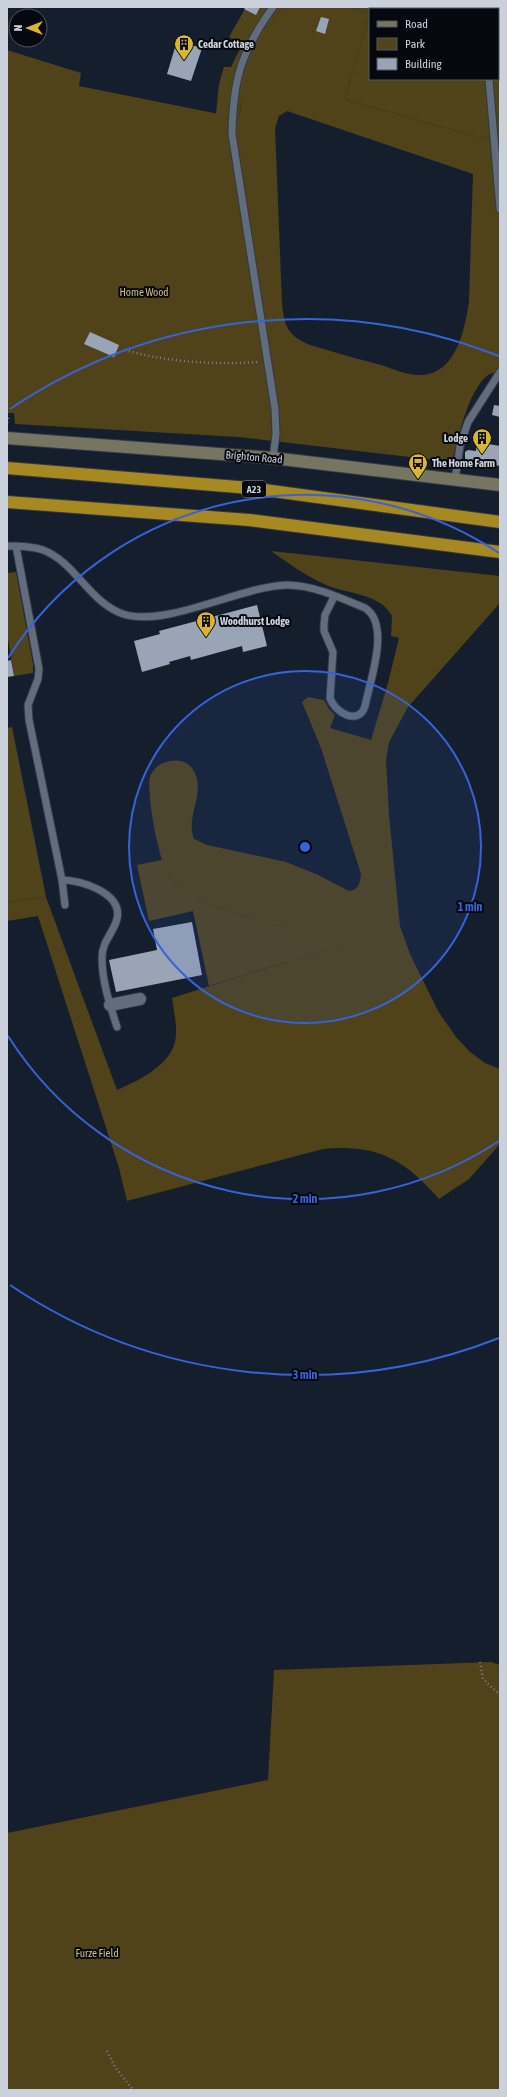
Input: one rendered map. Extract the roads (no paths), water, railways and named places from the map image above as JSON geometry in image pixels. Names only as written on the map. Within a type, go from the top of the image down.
[{"type":"highway","name":"A23","points":[[7,468],[242,487],[500,522]]},
{"type":"highway","points":[[7,502],[249,520],[500,552]]},
{"type":"highway","points":[[401,508],[500,514]]},
{"type":"street","name":"Brighton Road","points":[[7,438],[273,458],[500,485]]},
{"type":"street","points":[[110,1005],[140,999]]},
{"type":"lane","points":[[273,7],[255,34],[240,65],[236,79],[232,118],[233,154],[274,409],[276,434],[273,458]]},
{"type":"lane","points":[[489,80],[500,209]]},
{"type":"lane","points":[[454,480],[460,446],[468,422],[500,372]]},
{"type":"lane","points":[[7,546],[33,547],[44,550],[62,563],[99,599],[123,614],[144,616],[166,614],[280,586],[304,586],[334,597],[369,610],[374,616],[377,625],[378,644],[365,706],[362,713],[358,717],[352,717],[339,710],[333,705],[330,698],[333,652],[324,631],[324,624],[326,614],[334,597]]},
{"type":"lane","points":[[16,546],[39,669],[38,679],[28,705],[29,720],[62,880],[65,905]]},
{"type":"lane","points":[[62,880],[77,881],[93,887],[108,896],[116,906],[117,919],[105,941],[102,959],[110,1005],[117,1027]]},
{"type":"place","name":"Cedar Cottage","points":[[184,61]]},
{"type":"place","name":"Lodge","points":[[482,455]]},
{"type":"place","name":"The Home Farm","points":[[418,480]]},
{"type":"place","name":"Woodhurst Lodge","points":[[206,638]]},
{"type":"park label","name":"Home Wood","points":[[144,292]]},
{"type":"park label","name":"Furze Field","points":[[97,1953]]}]
